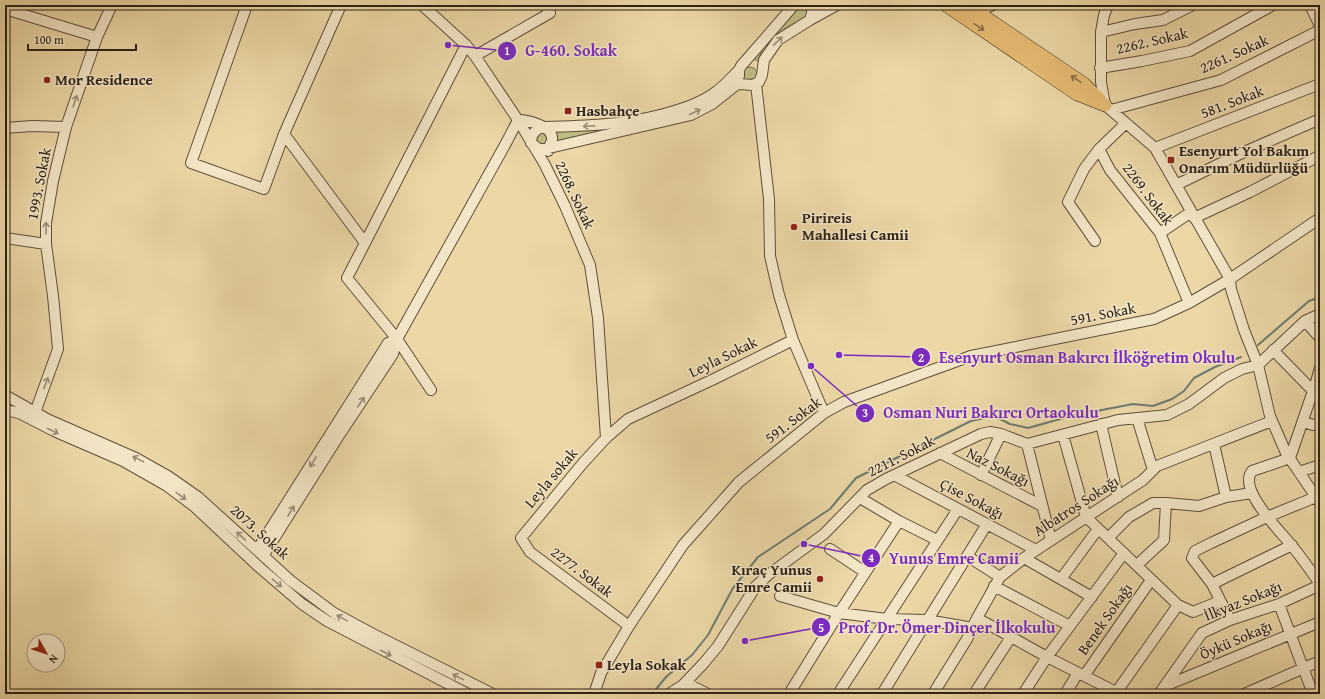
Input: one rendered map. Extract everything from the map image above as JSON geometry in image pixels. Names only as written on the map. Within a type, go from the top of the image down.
[{"type":"main road","points":[[946,5],[1078,94],[1108,107]]},
{"type":"main road","points":[[972,8],[1084,84],[1108,107]]},
{"type":"street","name":"1993. Sokak","points":[[34,416],[58,349],[46,244],[46,223],[53,181],[66,127],[97,37],[112,5]]},
{"type":"street","points":[[247,5],[191,163],[264,189],[284,134],[341,5]]},
{"type":"street","name":"2268. Sokak","points":[[422,5],[466,45],[475,56],[518,120],[545,165],[565,206],[590,265],[598,318],[606,438]]},
{"type":"street","points":[[475,56],[550,13],[545,5]]},
{"type":"street","points":[[794,5],[740,68],[718,91],[706,98],[682,109],[644,119],[616,124],[539,128],[534,132],[531,143],[539,149],[548,148],[691,115],[712,104],[736,85],[756,84],[761,79],[764,60],[778,40],[837,5]]},
{"type":"street","points":[[809,5],[812,12],[810,20]]},
{"type":"street","points":[[972,8],[993,5]]},
{"type":"street","points":[[1108,5],[1104,15],[1101,32],[1100,68],[1101,82],[1108,107],[1155,148],[1230,279],[1231,289],[1244,330],[1258,365],[1272,421],[1286,453],[1318,500],[1267,517],[1195,551],[1192,558],[1212,584],[1230,620]]},
{"type":"street","points":[[1101,32],[1135,24],[1163,20],[1193,5]]},
{"type":"street","name":"2262. Sokak","points":[[1100,68],[1190,51],[1273,5]]},
{"type":"street","points":[[1310,5],[1320,26]]},
{"type":"street","points":[[5,10],[97,37]]},
{"type":"street","name":"2261. Sokak","points":[[1108,107],[1221,80],[1320,30]]},
{"type":"street","points":[[431,390],[397,339],[347,278],[466,45]]},
{"type":"street","points":[[744,84],[739,78],[740,68],[748,62],[755,63],[760,68],[762,75]]},
{"type":"street","points":[[756,84],[769,199],[770,256],[792,340],[824,413]]},
{"type":"street","name":"581. Sokak","points":[[1155,148],[1320,84]]},
{"type":"street","points":[[1176,185],[1244,152],[1320,119]]},
{"type":"street","points":[[260,553],[393,354],[397,339],[518,120],[526,120],[543,127],[552,135],[552,141],[548,148],[545,165]]},
{"type":"street","points":[[1096,241],[1068,202],[1084,169],[1099,149],[1126,123]]},
{"type":"street","points":[[5,128],[32,126],[66,127]]},
{"type":"street","points":[[284,134],[365,243]]},
{"type":"street","name":"2269. Sokak","points":[[1099,149],[1110,170],[1160,233],[1189,303]]},
{"type":"street","points":[[1160,233],[1193,215],[1250,192],[1319,156]]},
{"type":"street","name":"591. Sokak","points":[[594,694],[602,673],[629,626],[682,545],[739,482],[824,413],[844,402],[971,356],[1154,319],[1189,303],[1230,279],[1320,218]]},
{"type":"street","points":[[5,238],[46,244]]},
{"type":"street","points":[[1051,540],[1027,444],[1063,436],[1118,420],[1167,415],[1189,404],[1224,378],[1258,365],[1305,321],[1320,314]]},
{"type":"street","points":[[1305,321],[1320,338]]},
{"type":"street","name":"Leyla Sokak","points":[[606,438],[628,419],[714,379],[792,340]]},
{"type":"street","points":[[1273,350],[1316,385]]},
{"type":"street","points":[[1290,458],[1316,385],[1320,368]]},
{"type":"street","name":"2073. Sokak","points":[[5,395],[13,399],[56,432],[123,461],[167,486],[196,507],[258,567],[314,613],[380,650],[468,694]]},
{"type":"street","name":"2073. Sokak","points":[[5,410],[47,419],[136,458],[168,476],[198,497],[291,581],[334,613],[372,634],[493,694]]},
{"type":"street","points":[[1137,418],[1153,470]]},
{"type":"street","name":"Albatros Sokağı","points":[[933,694],[967,639],[997,581],[1024,558],[1144,480],[1157,466],[1272,421]]},
{"type":"street","points":[[1303,422],[1313,425],[1320,423]]},
{"type":"street","points":[[1100,424],[1118,497]]},
{"type":"street","name":"2211. Sokak","points":[[669,694],[683,685],[718,646],[756,586],[768,575],[824,534],[867,490],[894,475],[981,434],[990,432],[1001,434],[1027,444]]},
{"type":"street","points":[[981,475],[1001,434]]},
{"type":"street","points":[[1063,436],[1086,517],[1178,605],[1193,612],[1220,601]]},
{"type":"street","name":"Leyla sokak","points":[[521,538],[578,469],[606,438]]},
{"type":"street","points":[[1214,444],[1226,497]]},
{"type":"street","name":"Naz Sokağı","points":[[940,453],[1042,506]]},
{"type":"street","points":[[1290,458],[1252,471],[1249,474],[1248,479],[1252,493],[1267,517],[1292,545],[1320,584]]},
{"type":"street","points":[[1299,472],[1320,465]]},
{"type":"street","name":"Çise Sokağı","points":[[894,475],[1036,550]]},
{"type":"street","points":[[1108,538],[1130,517],[1153,503],[1199,506],[1226,497],[1252,493]]},
{"type":"street","points":[[860,498],[899,521],[936,540]]},
{"type":"street","points":[[1137,565],[1164,540],[1166,503]]},
{"type":"street","points":[[838,694],[936,540],[958,509]]},
{"type":"street","points":[[789,694],[865,572],[899,521]]},
{"type":"street","points":[[882,694],[987,524]]},
{"type":"street","points":[[1061,579],[1098,528]]},
{"type":"street","name":"2277. Sokak","points":[[521,538],[530,552],[629,626]]},
{"type":"street","points":[[1212,584],[1292,545]]},
{"type":"street","points":[[830,549],[865,572]]},
{"type":"street","points":[[1023,694],[1047,657],[1124,553]]},
{"type":"street","points":[[967,556],[997,581],[1070,626]]},
{"type":"street","points":[[1024,558],[1092,597]]},
{"type":"street","name":"Benek Sokağı","points":[[1066,694],[1151,580]]},
{"type":"street","name":"İlkyaz Sokağı","points":[[1161,690],[1202,633],[1230,620],[1278,604],[1320,584]]},
{"type":"street","points":[[780,596],[839,613],[887,619],[975,623],[1011,637],[1117,693],[1178,605]]},
{"type":"street","points":[[1278,604],[1313,694]]},
{"type":"street","name":"Öykü Sokağı","points":[[1161,690],[1320,622]]},
{"type":"street","points":[[974,694],[1011,637]]},
{"type":"street","points":[[1244,694],[1320,661]]},
{"type":"street","points":[[690,694],[686,692],[683,685],[690,685],[708,694]]},
{"type":"shaded area","points":[[799,6],[803,6],[808,10],[807,16],[771,39],[761,52],[758,61],[754,59]]},
{"type":"shaded area","points":[[750,67],[755,69],[757,74],[755,79],[750,81],[745,79],[743,74],[745,69]]},
{"type":"shaded area","points":[[605,128],[605,131],[558,141],[556,131]]},
{"type":"shaded area","points":[[543,132],[547,135],[547,144],[539,146],[534,137]]},
{"type":"waterway","points":[[1258,345],[1309,301],[1320,297]]},
{"type":"waterway","points":[[652,694],[666,677],[692,655],[708,635],[733,588],[758,557],[830,509],[856,478],[971,421],[994,416],[1010,424],[1028,428],[1071,416],[1133,404],[1153,406],[1172,399],[1184,391],[1194,378],[1215,367],[1241,357]]},
{"type":"place","name":"G-460. Sokak","points":[[448,45]]},
{"type":"place","name":"Mor Residence","points":[[47,80]]},
{"type":"place","name":"Hasbahçe","points":[[568,111]]},
{"type":"place","name":"Esenyurt Yol Bakım Onarım Müdürlüğü","points":[[1171,160]]},
{"type":"place","name":"Pirireis Mahallesi Camii","points":[[794,227]]},
{"type":"place","name":"Esenyurt Osman Bakırcı İlköğretim Okulu","points":[[839,355]]},
{"type":"place","name":"Osman Nuri Bakırcı Ortaokulu","points":[[811,366]]},
{"type":"place","name":"Yunus Emre Camii","points":[[804,544]]},
{"type":"place","name":"Kıraç Yunus Emre Camii","points":[[820,579]]},
{"type":"place","name":"Prof. Dr. Ömer Dinçer İlkokulu","points":[[745,641]]},
{"type":"place","name":"Leyla Sokak","points":[[599,665]]}]
